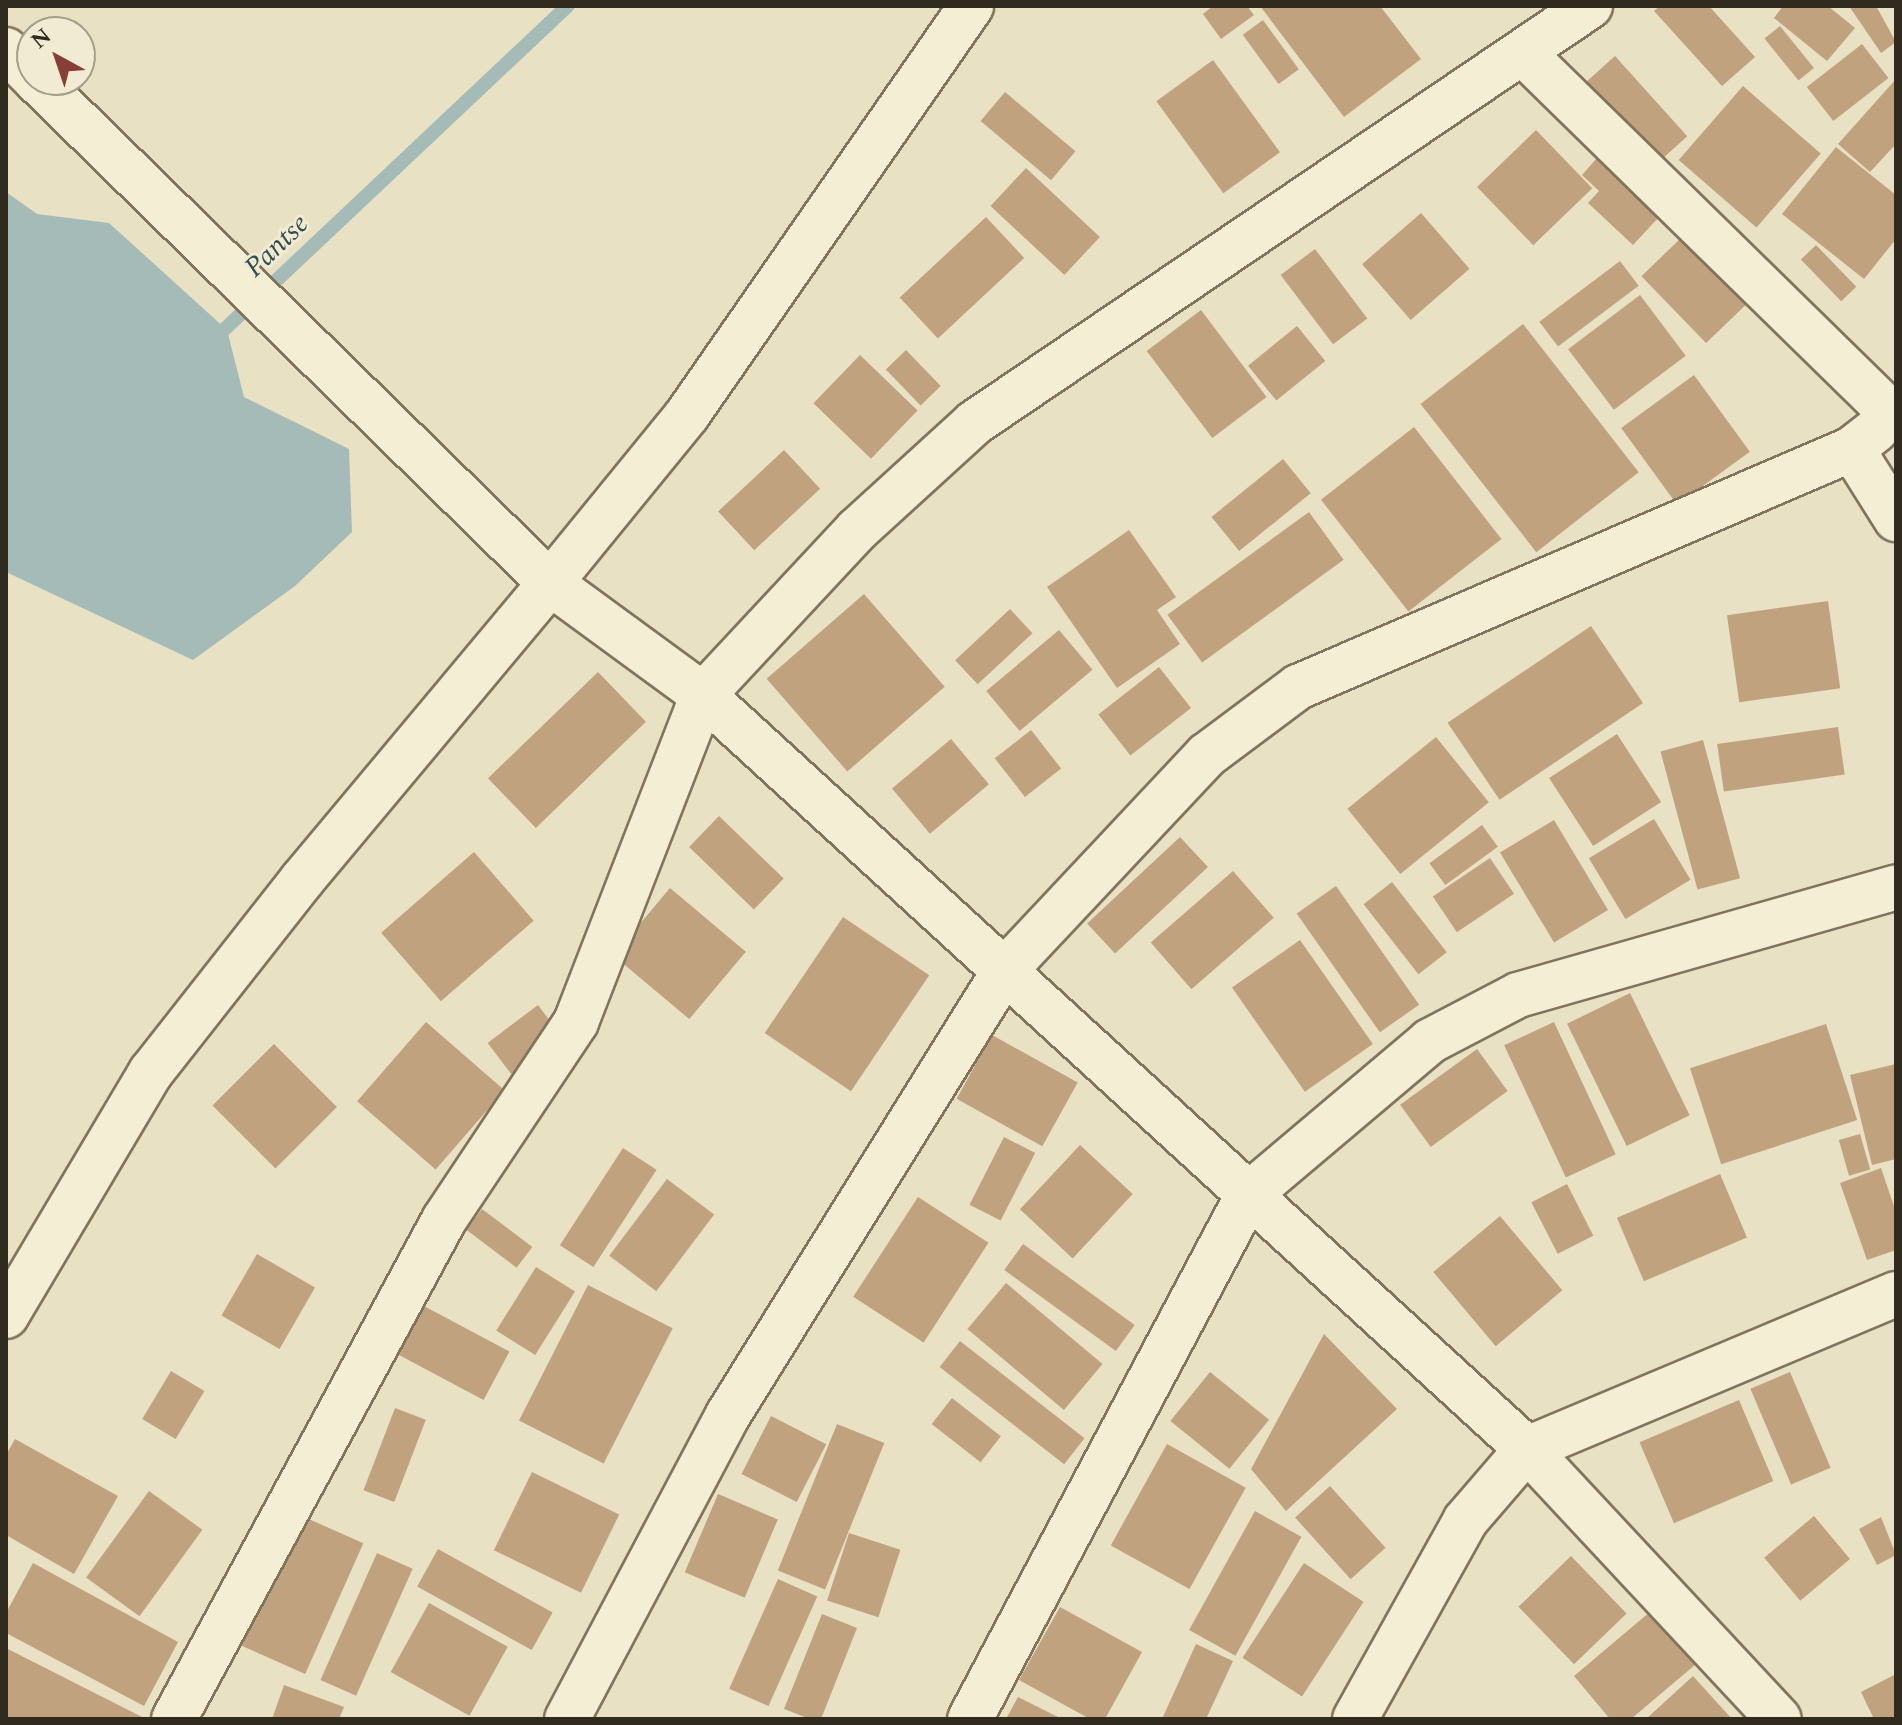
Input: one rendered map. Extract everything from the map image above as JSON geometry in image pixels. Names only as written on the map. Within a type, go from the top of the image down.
[{"type":"street","points":[[6,1316],[151,1072],[302,880],[687,415],[971,6]]},
{"type":"street","points":[[174,1719],[444,1220],[576,1022],[703,695],[857,530],[974,423],[1220,251],[1590,6]]},
{"type":"street","points":[[567,1719],[728,1415],[1005,970],[1207,755],[1298,687],[1852,449],[1895,416],[1523,53]]},
{"type":"street","points":[[52,96],[550,583],[703,695],[1527,1449],[1779,1719]]},
{"type":"street","points":[[1852,449],[1896,519]]},
{"type":"street","points":[[970,1719],[1248,1195],[1430,1041],[1518,995],[1896,887]]},
{"type":"street","points":[[1355,1719],[1465,1521],[1527,1449],[1896,1294]]},
{"type":"water","points":[[6,192],[37,214],[109,223],[227,330],[244,397],[349,449],[352,532],[295,586],[193,660],[6,572]]},
{"type":"building","points":[[1213,6],[1247,6],[1254,15],[1221,39],[1203,14]]},
{"type":"building","points":[[1260,6],[1380,6],[1421,59],[1344,117]]},
{"type":"building","points":[[1660,6],[1709,6],[1755,57],[1722,86],[1654,11]]},
{"type":"building","points":[[1783,6],[1828,6],[1855,28],[1827,61],[1774,18]]},
{"type":"building","points":[[1849,6],[1876,6],[1896,42],[1881,53]]},
{"type":"building","points":[[1263,20],[1299,69],[1279,84],[1243,35]]},
{"type":"building","points":[[1780,26],[1814,68],[1798,81],[1764,39]]},
{"type":"building","points":[[1862,44],[1888,78],[1833,121],[1807,87]]},
{"type":"building","points":[[1615,56],[1687,136],[1659,162],[1587,81]]},
{"type":"building","points":[[1213,60],[1280,152],[1223,193],[1156,101]]},
{"type":"building","points":[[1896,79],[1896,144],[1870,172],[1838,144]]},
{"type":"building","points":[[1743,86],[1821,154],[1756,228],[1679,160]]},
{"type":"building","points":[[1005,92],[1075,151],[1051,180],[981,121]]},
{"type":"building","points":[[1536,130],[1592,188],[1533,245],[1477,187]]},
{"type":"building","points":[[1836,147],[1896,195],[1896,239],[1864,279],[1782,214]]},
{"type":"building","points":[[1597,158],[1659,217],[1633,245],[1588,203],[1599,191],[1582,175]]},
{"type":"building","points":[[1026,168],[1100,237],[1064,275],[991,206]]},
{"type":"building","points":[[1421,213],[1470,269],[1411,320],[1362,264]]},
{"type":"building","points":[[986,217],[1024,258],[938,338],[900,297]]},
{"type":"building","points":[[1681,238],[1746,305],[1706,343],[1641,276]]},
{"type":"building","points":[[1816,245],[1856,287],[1841,301],[1801,260]]},
{"type":"building","points":[[1315,249],[1367,318],[1333,344],[1281,275]]},
{"type":"building","points":[[1620,261],[1639,286],[1558,347],[1539,322]]},
{"type":"building","points":[[1640,295],[1686,356],[1614,410],[1568,349]]},
{"type":"building","points":[[1201,310],[1267,397],[1212,438],[1147,351]]},
{"type":"building","points":[[1523,324],[1639,472],[1536,552],[1421,404]]},
{"type":"building","points":[[1297,326],[1325,361],[1276,401],[1248,366]]},
{"type":"building","points":[[906,350],[941,386],[921,405],[886,369]]},
{"type":"building","points":[[860,355],[918,411],[871,459],[813,403]]},
{"type":"building","points":[[1694,375],[1750,452],[1677,505],[1621,428]]},
{"type":"building","points":[[1414,427],[1501,539],[1408,612],[1321,500]]},
{"type":"building","points":[[784,450],[820,489],[754,550],[718,511]]},
{"type":"building","points":[[1283,459],[1311,493],[1239,551],[1212,517]]},
{"type":"building","points":[[1309,512],[1344,560],[1202,663],[1167,615]]},
{"type":"building","points":[[1129,530],[1176,597],[1157,610],[1180,644],[1117,688],[1047,587]]},
{"type":"building","points":[[864,594],[945,687],[847,771],[767,679]]},
{"type":"building","points":[[1828,601],[1840,688],[1739,702],[1727,615]]},
{"type":"building","points":[[1010,609],[1033,633],[978,684],[955,660]]},
{"type":"building","points":[[1591,626],[1643,703],[1500,800],[1448,723]]},
{"type":"building","points":[[1059,630],[1092,670],[1020,731],[986,691]]},
{"type":"building","points":[[1159,667],[1191,708],[1130,755],[1098,714]]},
{"type":"building","points":[[598,672],[646,722],[536,828],[488,778]]},
{"type":"building","points":[[1838,727],[1845,775],[1724,792],[1717,744]]},
{"type":"building","points":[[1031,730],[1061,769],[1025,797],[995,758]]},
{"type":"building","points":[[1617,734],[1661,802],[1593,846],[1549,778]]},
{"type":"building","points":[[1436,737],[1489,802],[1400,874],[1347,809]]},
{"type":"building","points":[[951,739],[989,784],[930,834],[892,788]]},
{"type":"building","points":[[1703,740],[1740,878],[1698,890],[1660,751]]},
{"type":"building","points":[[719,816],[784,879],[754,909],[689,847]]},
{"type":"building","points":[[1654,819],[1691,880],[1625,919],[1589,858]]},
{"type":"building","points":[[1554,820],[1608,910],[1554,942],[1500,852]]},
{"type":"building","points":[[1482,825],[1498,847],[1445,885],[1429,863]]},
{"type":"building","points":[[1180,837],[1208,867],[1115,954],[1087,924]]},
{"type":"building","points":[[474,852],[534,921],[441,1001],[381,933]]},
{"type":"building","points":[[1490,858],[1514,894],[1457,932],[1433,897]]},
{"type":"building","points":[[1233,871],[1274,918],[1191,989],[1151,943]]},
{"type":"building","points":[[1392,882],[1447,952],[1418,974],[1364,904]]},
{"type":"building","points":[[1336,886],[1419,1005],[1380,1032],[1297,914]]},
{"type":"building","points":[[670,888],[746,952],[689,1019],[613,955]]},
{"type":"building","points":[[843,917],[929,975],[851,1091],[765,1033]]},
{"type":"building","points":[[1300,940],[1373,1044],[1305,1092],[1232,988]]},
{"type":"building","points":[[1630,993],[1690,1115],[1627,1146],[1567,1024]]},
{"type":"building","points":[[538,1005],[561,1036],[511,1074],[488,1043]]},
{"type":"building","points":[[426,1022],[504,1090],[436,1169],[357,1101]]},
{"type":"building","points":[[1554,1022],[1616,1154],[1566,1178],[1504,1045]]},
{"type":"building","points":[[1826,1024],[1857,1120],[1721,1164],[1690,1068]]},
{"type":"building","points":[[992,1035],[1078,1083],[1042,1146],[957,1099]]},
{"type":"building","points":[[274,1044],[337,1107],[275,1168],[212,1106]]},
{"type":"building","points":[[1477,1049],[1508,1091],[1431,1147],[1400,1105]]},
{"type":"building","points":[[1896,1064],[1896,1159],[1872,1165],[1850,1075]]},
{"type":"building","points":[[1860,1134],[1870,1170],[1849,1176],[1839,1140]]},
{"type":"building","points":[[1004,1137],[1035,1153],[1001,1221],[969,1205]]},
{"type":"building","points":[[1080,1145],[1133,1194],[1073,1258],[1020,1209]]},
{"type":"building","points":[[623,1148],[657,1170],[593,1267],[560,1245]]},
{"type":"building","points":[[1881,1168],[1896,1212],[1896,1250],[1867,1260],[1840,1183]]},
{"type":"building","points":[[1720,1174],[1747,1238],[1644,1281],[1617,1218]]},
{"type":"building","points":[[667,1179],[714,1215],[656,1291],[609,1256]]},
{"type":"building","points":[[1567,1184],[1593,1236],[1558,1254],[1531,1202]]},
{"type":"building","points":[[918,1197],[988,1243],[924,1343],[853,1297]]},
{"type":"building","points":[[482,1209],[532,1247],[517,1268],[466,1230]]},
{"type":"building","points":[[1500,1216],[1562,1290],[1496,1346],[1433,1272]]},
{"type":"building","points":[[1023,1244],[1135,1325],[1116,1351],[1004,1270]]},
{"type":"building","points":[[257,1254],[315,1288],[280,1349],[222,1315]]},
{"type":"building","points":[[536,1267],[575,1291],[535,1355],[496,1331]]},
{"type":"building","points":[[1006,1283],[1103,1364],[1064,1410],[967,1329]]},
{"type":"building","points":[[588,1285],[673,1328],[604,1464],[519,1420]]},
{"type":"building","points":[[422,1305],[509,1351],[484,1400],[396,1354]]},
{"type":"building","points":[[1324,1334],[1397,1409],[1286,1511],[1251,1469]]},
{"type":"building","points":[[960,1341],[1085,1438],[1064,1464],[940,1367]]},
{"type":"building","points":[[171,1371],[204,1391],[176,1439],[142,1419]]},
{"type":"building","points":[[1210,1372],[1269,1420],[1229,1469],[1170,1421]]},
{"type":"building","points":[[1790,1372],[1831,1468],[1791,1485],[1750,1389]]},
{"type":"building","points":[[952,1398],[1001,1436],[981,1462],[932,1424]]},
{"type":"building","points":[[1739,1400],[1773,1481],[1674,1523],[1640,1442]]},
{"type":"building","points":[[395,1408],[426,1420],[394,1502],[363,1490]]},
{"type":"building","points":[[771,1416],[826,1444],[797,1502],[741,1474]]},
{"type":"building","points":[[837,1424],[884,1443],[825,1590],[778,1570]]},
{"type":"building","points":[[15,1439],[118,1496],[74,1574],[6,1535],[6,1455]]},
{"type":"building","points":[[1167,1444],[1246,1488],[1189,1589],[1111,1545]]},
{"type":"building","points":[[532,1472],[619,1515],[581,1593],[494,1550]]},
{"type":"building","points":[[1330,1486],[1386,1548],[1351,1579],[1295,1517]]},
{"type":"building","points":[[149,1491],[202,1530],[140,1616],[86,1578]]},
{"type":"building","points":[[718,1494],[778,1519],[745,1598],[685,1572]]},
{"type":"building","points":[[1255,1511],[1301,1537],[1235,1656],[1189,1630]]},
{"type":"building","points":[[293,1512],[363,1543],[305,1674],[235,1643]]},
{"type":"building","points":[[1814,1516],[1850,1559],[1800,1601],[1764,1558]]},
{"type":"building","points":[[1881,1517],[1896,1555],[1877,1565],[1859,1529]]},
{"type":"building","points":[[849,1533],[900,1550],[878,1617],[827,1601]]},
{"type":"building","points":[[438,1549],[553,1613],[532,1650],[417,1587]]},
{"type":"building","points":[[377,1553],[413,1569],[356,1696],[320,1680]]},
{"type":"building","points":[[1571,1556],[1627,1614],[1574,1664],[1518,1607]]},
{"type":"building","points":[[33,1563],[178,1642],[144,1706],[6,1633],[6,1613]]},
{"type":"building","points":[[1304,1563],[1364,1602],[1302,1696],[1242,1658]]},
{"type":"building","points":[[778,1579],[817,1596],[768,1706],[729,1689]]},
{"type":"building","points":[[429,1603],[508,1647],[469,1716],[391,1672]]},
{"type":"building","points":[[1657,1606],[1702,1659],[1631,1719],[1610,1719],[1574,1676]]},
{"type":"building","points":[[1060,1607],[1142,1652],[1105,1719],[1090,1719],[1019,1680]]},
{"type":"building","points":[[822,1614],[857,1628],[821,1719],[810,1719],[784,1709]]},
{"type":"building","points":[[1196,1644],[1233,1661],[1206,1719],[1162,1719]]},
{"type":"building","points":[[6,1648],[146,1719],[6,1719]]},
{"type":"building","points":[[1896,1674],[1896,1719],[1874,1719],[1861,1692]]},
{"type":"building","points":[[1693,1676],[1732,1719],[1646,1719]]},
{"type":"building","points":[[284,1685],[344,1707],[339,1719],[272,1719]]},
{"type":"building","points":[[1018,1697],[1062,1719],[1006,1719]]},
{"type":"waterway","name":"Pantse","points":[[211,342],[567,6]]}]
